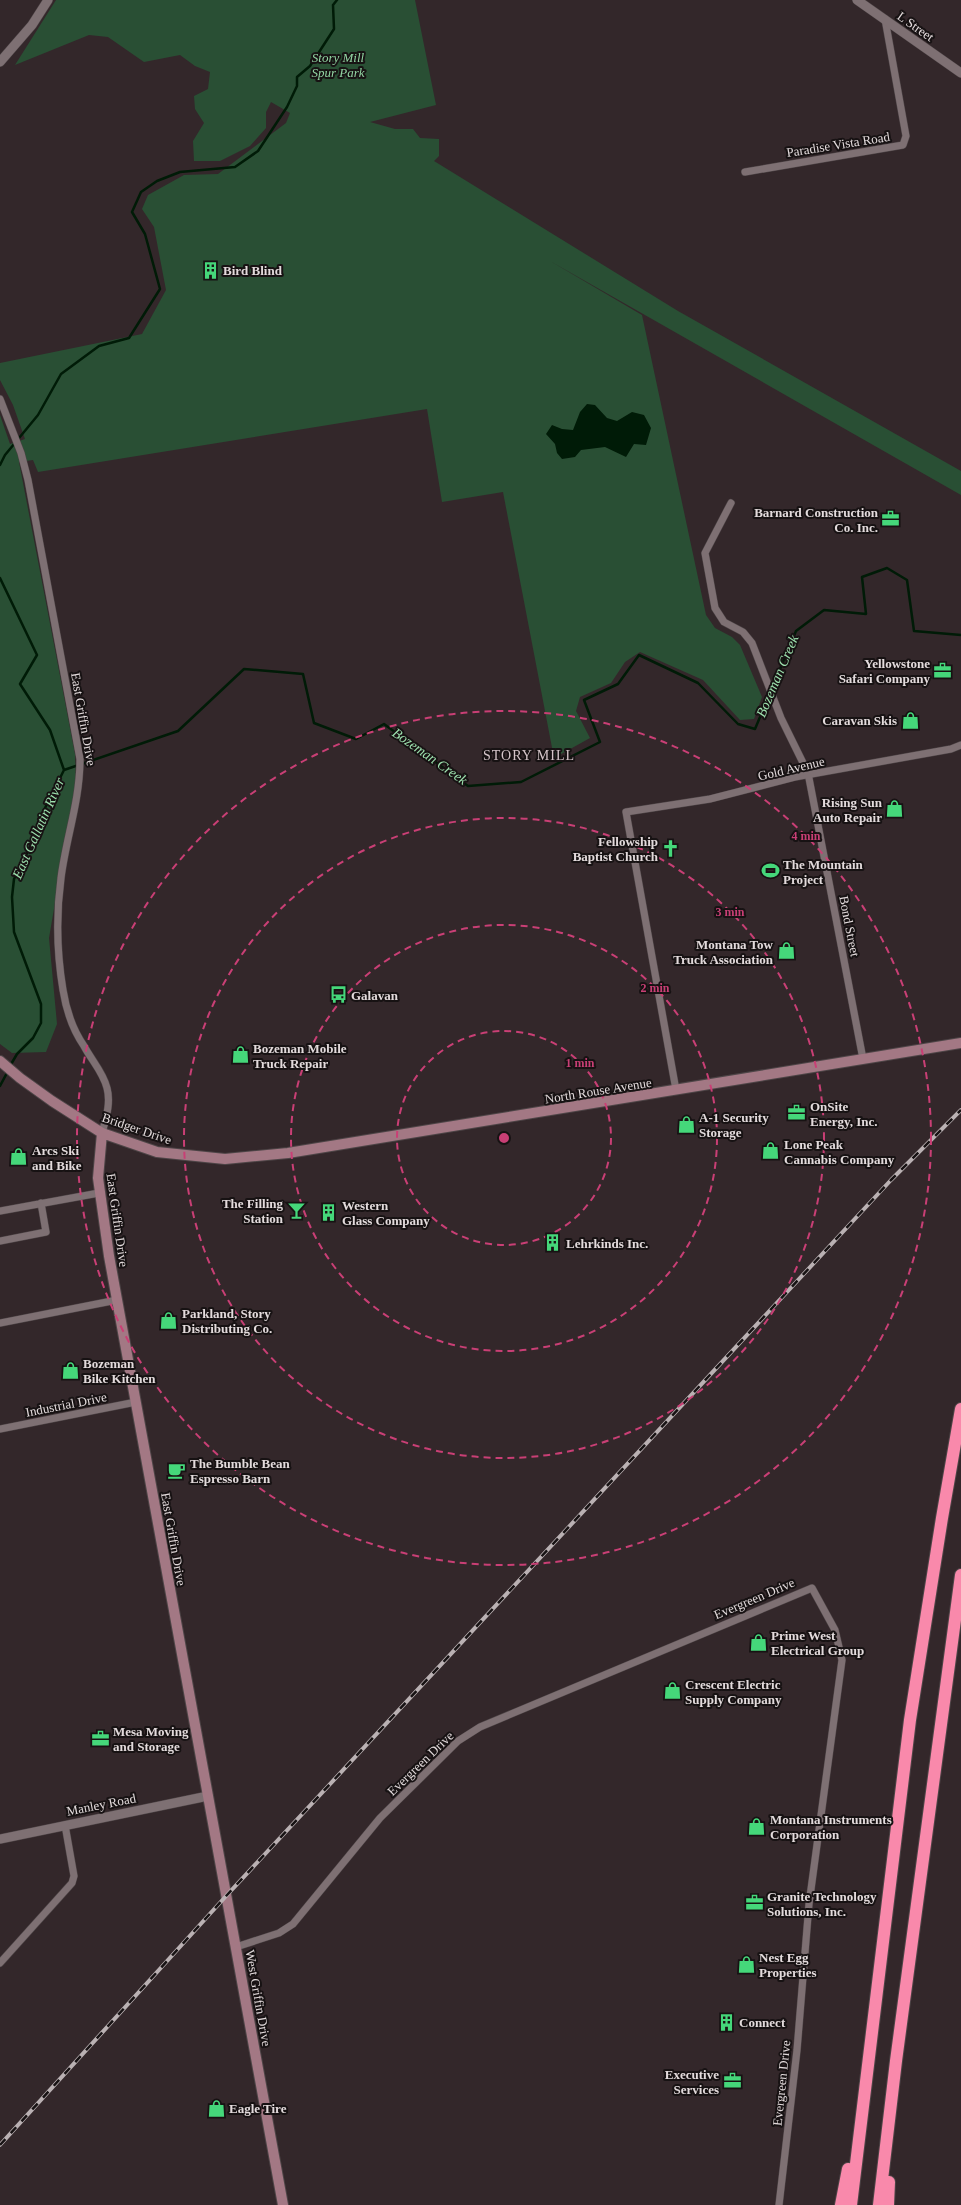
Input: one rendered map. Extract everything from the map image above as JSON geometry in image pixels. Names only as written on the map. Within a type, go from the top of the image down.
[{"type":"highway","points":[[851,2205],[910,1720],[961,1409]]},
{"type":"highway","points":[[879,2205],[896,2061],[961,1575]]},
{"type":"highway","points":[[888,2205],[896,2061]]},
{"type":"highway","points":[[841,2205],[868,2072]]},
{"type":"main road","name":"North Rouse Avenue","points":[[238,1158],[288,1153],[961,1043]]},
{"type":"main road","name":"Bridger Drive","points":[[0,1061],[20,1078],[102,1133],[162,1153],[205,1158],[238,1158]]},
{"type":"main road","name":"East Griffin Drive","points":[[102,1133],[98,1167],[99,1193],[117,1300],[208,1796]]},
{"type":"main road","name":"West Griffin Drive","points":[[208,1796],[283,2205]]},
{"type":"street","points":[[0,62],[32,25],[48,0]]},
{"type":"street","name":"L Street","points":[[857,0],[961,73]]},
{"type":"street","name":"Paradise Vista Road","points":[[744,172],[903,145],[906,136],[885,19]]},
{"type":"street","name":"East Griffin Drive","points":[[0,399],[21,453],[28,480],[80,759],[78,795],[61,878],[57,927],[63,990],[72,1024],[83,1046],[100,1069],[108,1089],[109,1106],[102,1133]]},
{"type":"street","name":"Bond Street","points":[[731,503],[705,553],[715,608],[724,622],[744,632],[750,640],[808,774],[863,1059]]},
{"type":"street","name":"Gold Avenue","points":[[676,1090],[626,812],[718,797],[808,774],[948,750],[961,745]]},
{"type":"street","points":[[0,1211],[99,1193]]},
{"type":"street","points":[[0,1241],[46,1232],[40,1203]]},
{"type":"street","points":[[0,1323],[117,1300]]},
{"type":"street","name":"Industrial Drive","points":[[0,1429],[136,1402]]},
{"type":"street","name":"Evergreen Drive","points":[[236,1947],[279,1934],[293,1924],[380,1818],[458,1741],[480,1727],[812,1588],[836,1630],[842,1660],[809,1904],[797,2050],[779,2205]]},
{"type":"street","name":"Manley Road","points":[[0,1839],[208,1796]]},
{"type":"street","points":[[0,1963],[72,1883],[74,1876],[65,1825]]},
{"type":"green space","name":"Story Mill Spur Park","points":[[56,0],[415,0],[436,105],[370,122],[395,129],[413,129],[420,138],[439,139],[439,156],[434,161],[678,311],[961,471],[961,495],[550,261],[642,315],[706,615],[715,628],[732,637],[740,645],[762,697],[754,719],[740,720],[703,680],[640,652],[625,662],[611,683],[580,697],[576,711],[590,738],[554,758],[503,492],[442,502],[427,409],[38,472],[33,460],[19,462],[75,754],[76,780],[49,938],[57,1024],[46,1052],[12,1053],[0,1044],[0,415],[10,444],[25,439],[13,405],[0,380],[0,363],[142,334],[166,290],[154,227],[142,209],[148,195],[184,175],[218,174],[286,123],[290,113],[271,102],[266,112],[266,128],[250,146],[220,161],[194,161],[193,141],[204,123],[195,109],[194,96],[208,89],[210,72],[195,66],[180,55],[144,62],[108,37],[89,35],[15,65]]},
{"type":"shaded area","points":[[587,404],[595,405],[607,418],[617,421],[632,412],[644,415],[651,428],[646,445],[634,444],[626,457],[605,447],[581,450],[575,457],[562,459],[557,453],[555,444],[546,434],[552,425],[562,429],[573,430],[580,412]]},
{"type":"waterway","name":"East Gallatin River","points":[[0,465],[5,455],[38,415],[61,374],[99,346],[129,338],[160,289],[145,234],[132,212],[141,192],[157,181],[180,172],[235,167],[258,151],[287,107],[297,86],[297,77],[310,66],[334,29],[333,5],[337,0]]},
{"type":"waterway","name":"Bozeman Creek","points":[[772,688],[796,631],[824,610],[866,614],[862,577],[887,568],[907,580],[914,631],[961,635]]},
{"type":"waterway","name":"East Gallatin River","points":[[0,578],[37,655],[20,684],[50,730],[64,770],[44,810],[32,843],[14,879],[12,897],[14,932],[41,1004],[41,1023],[33,1038],[17,1054],[10,1066]]},
{"type":"waterway","name":"Bozeman Creek","points":[[64,770],[178,731],[244,669],[303,674],[314,723],[356,739],[384,724],[468,786],[521,782],[600,742],[584,700],[618,684],[639,655],[698,683],[738,724],[755,729],[770,693]]},
{"type":"waterway","name":"East Gallatin River","points":[[0,1086],[8,1071]]},
{"type":"railway","points":[[0,2145],[227,1895],[891,1180],[961,1110]]},
{"type":"place","name":"Bird Blind","points":[[210,270]]},
{"type":"place","name":"Barnard Construction Co. Inc.","points":[[891,519]]},
{"type":"place","name":"Yellowstone Safari Company","points":[[943,670]]},
{"type":"place","name":"Caravan Skis","points":[[910,720]]},
{"type":"place","name":"Rising Sun Auto Repair","points":[[895,809]]},
{"type":"place","name":"Fellowship Baptist Church","points":[[671,848]]},
{"type":"place","name":"The Mountain Project","points":[[770,871]]},
{"type":"place","name":"Montana Tow Truck Association","points":[[786,951]]},
{"type":"place","name":"Galavan","points":[[338,995]]},
{"type":"place","name":"Bozeman Mobile Truck Repair","points":[[240,1055]]},
{"type":"place","name":"OnSite Energy, Inc.","points":[[797,1113]]},
{"type":"place","name":"A-1 Security Storage","points":[[686,1124]]},
{"type":"place","name":"Lone Peak Cannabis Company","points":[[771,1151]]},
{"type":"place","name":"Arcs Ski and Bike","points":[[19,1157]]},
{"type":"place","name":"The Filling Station","points":[[296,1210]]},
{"type":"place","name":"Western Glass Company","points":[[329,1212]]},
{"type":"place","name":"Lehrkinds Inc.","points":[[553,1243]]},
{"type":"place","name":"Parkland, Story Distributing Co.","points":[[169,1320]]},
{"type":"place","name":"Bozeman Bike Kitchen","points":[[70,1370]]},
{"type":"place","name":"The Bumble Bean Espresso Barn","points":[[177,1470]]},
{"type":"place","name":"Prime West Electrical Group","points":[[758,1642]]},
{"type":"place","name":"Crescent Electric Supply Company","points":[[672,1691]]},
{"type":"place","name":"Mesa Moving and Storage","points":[[100,1738]]},
{"type":"place","name":"Montana Instruments Corporation","points":[[757,1826]]},
{"type":"place","name":"Granite Technology Solutions, Inc.","points":[[754,1903]]},
{"type":"place","name":"Nest Egg Properties","points":[[746,1964]]},
{"type":"place","name":"Connect","points":[[726,2022]]},
{"type":"place","name":"Executive Services","points":[[732,2081]]},
{"type":"place","name":"Eagle Tire","points":[[216,2108]]},
{"type":"district","name":"STORY MILL","points":[[529,755]]}]
